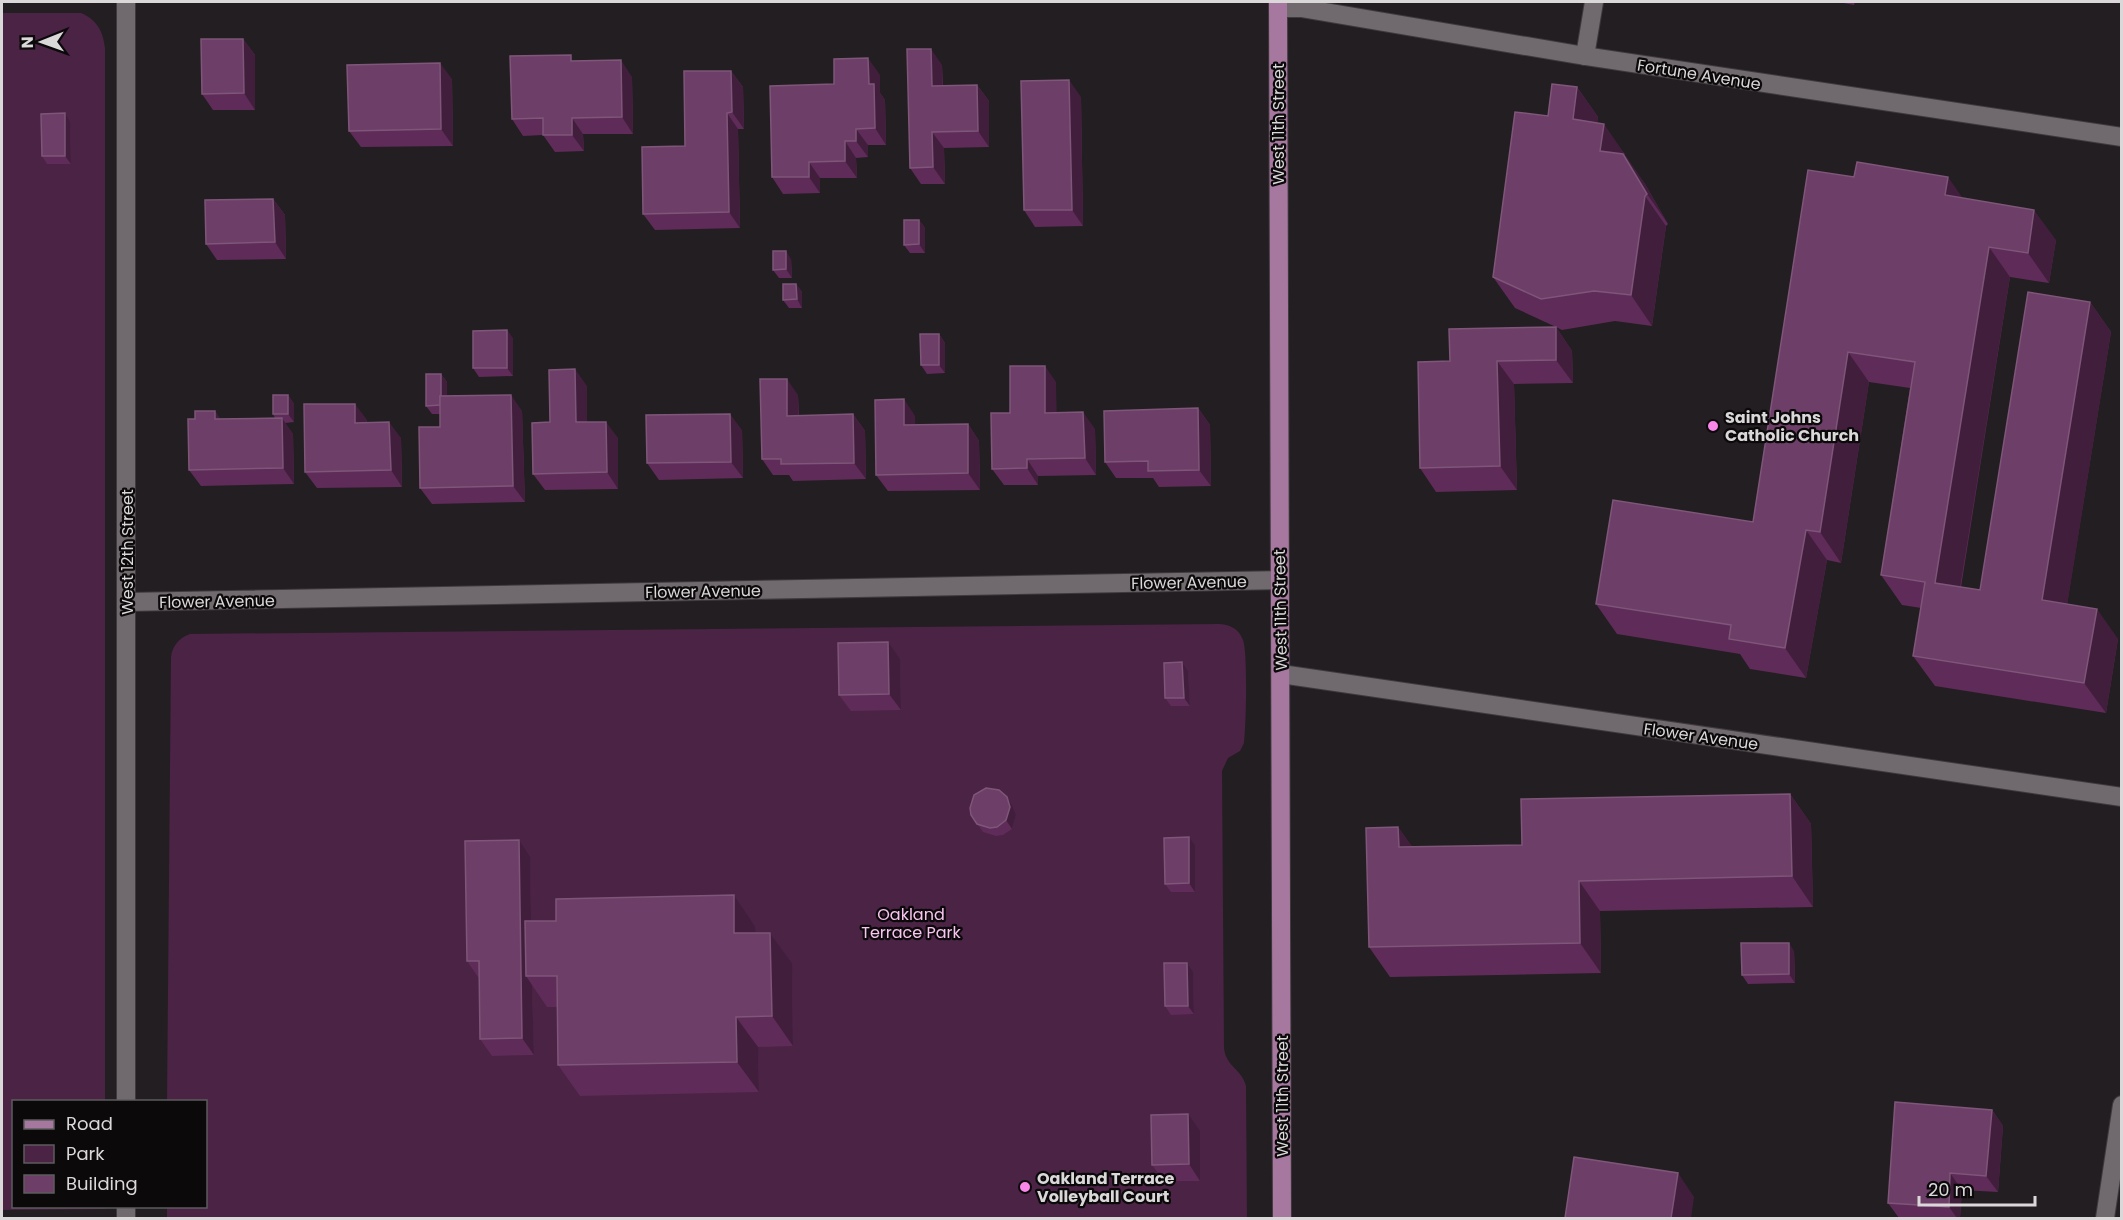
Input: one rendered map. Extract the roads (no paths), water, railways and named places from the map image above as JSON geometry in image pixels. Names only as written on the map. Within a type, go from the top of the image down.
[{"type":"main road","name":"West 11th Street","points":[[1278,5],[1282,1218]]},
{"type":"street","name":"West 12th Street","points":[[126,2],[126,1100]]},
{"type":"street","points":[[1585,56],[1594,2]]},
{"type":"street","name":"Fortune Avenue","points":[[1278,5],[1585,56],[2121,137]]},
{"type":"street","name":"Flower Avenue","points":[[127,603],[1279,580]]},
{"type":"street","name":"Flower Avenue","points":[[1281,674],[2121,797]]},
{"type":"street","points":[[2105,1218],[2121,1105]]},
{"type":"place","name":"Saint Johns Catholic Church","points":[[1713,426]]},
{"type":"place","name":"Oakland Terrace Volleyball Court","points":[[1025,1187]]},
{"type":"park label","name":"Oakland Terrace Park","points":[[911,923]]}]
